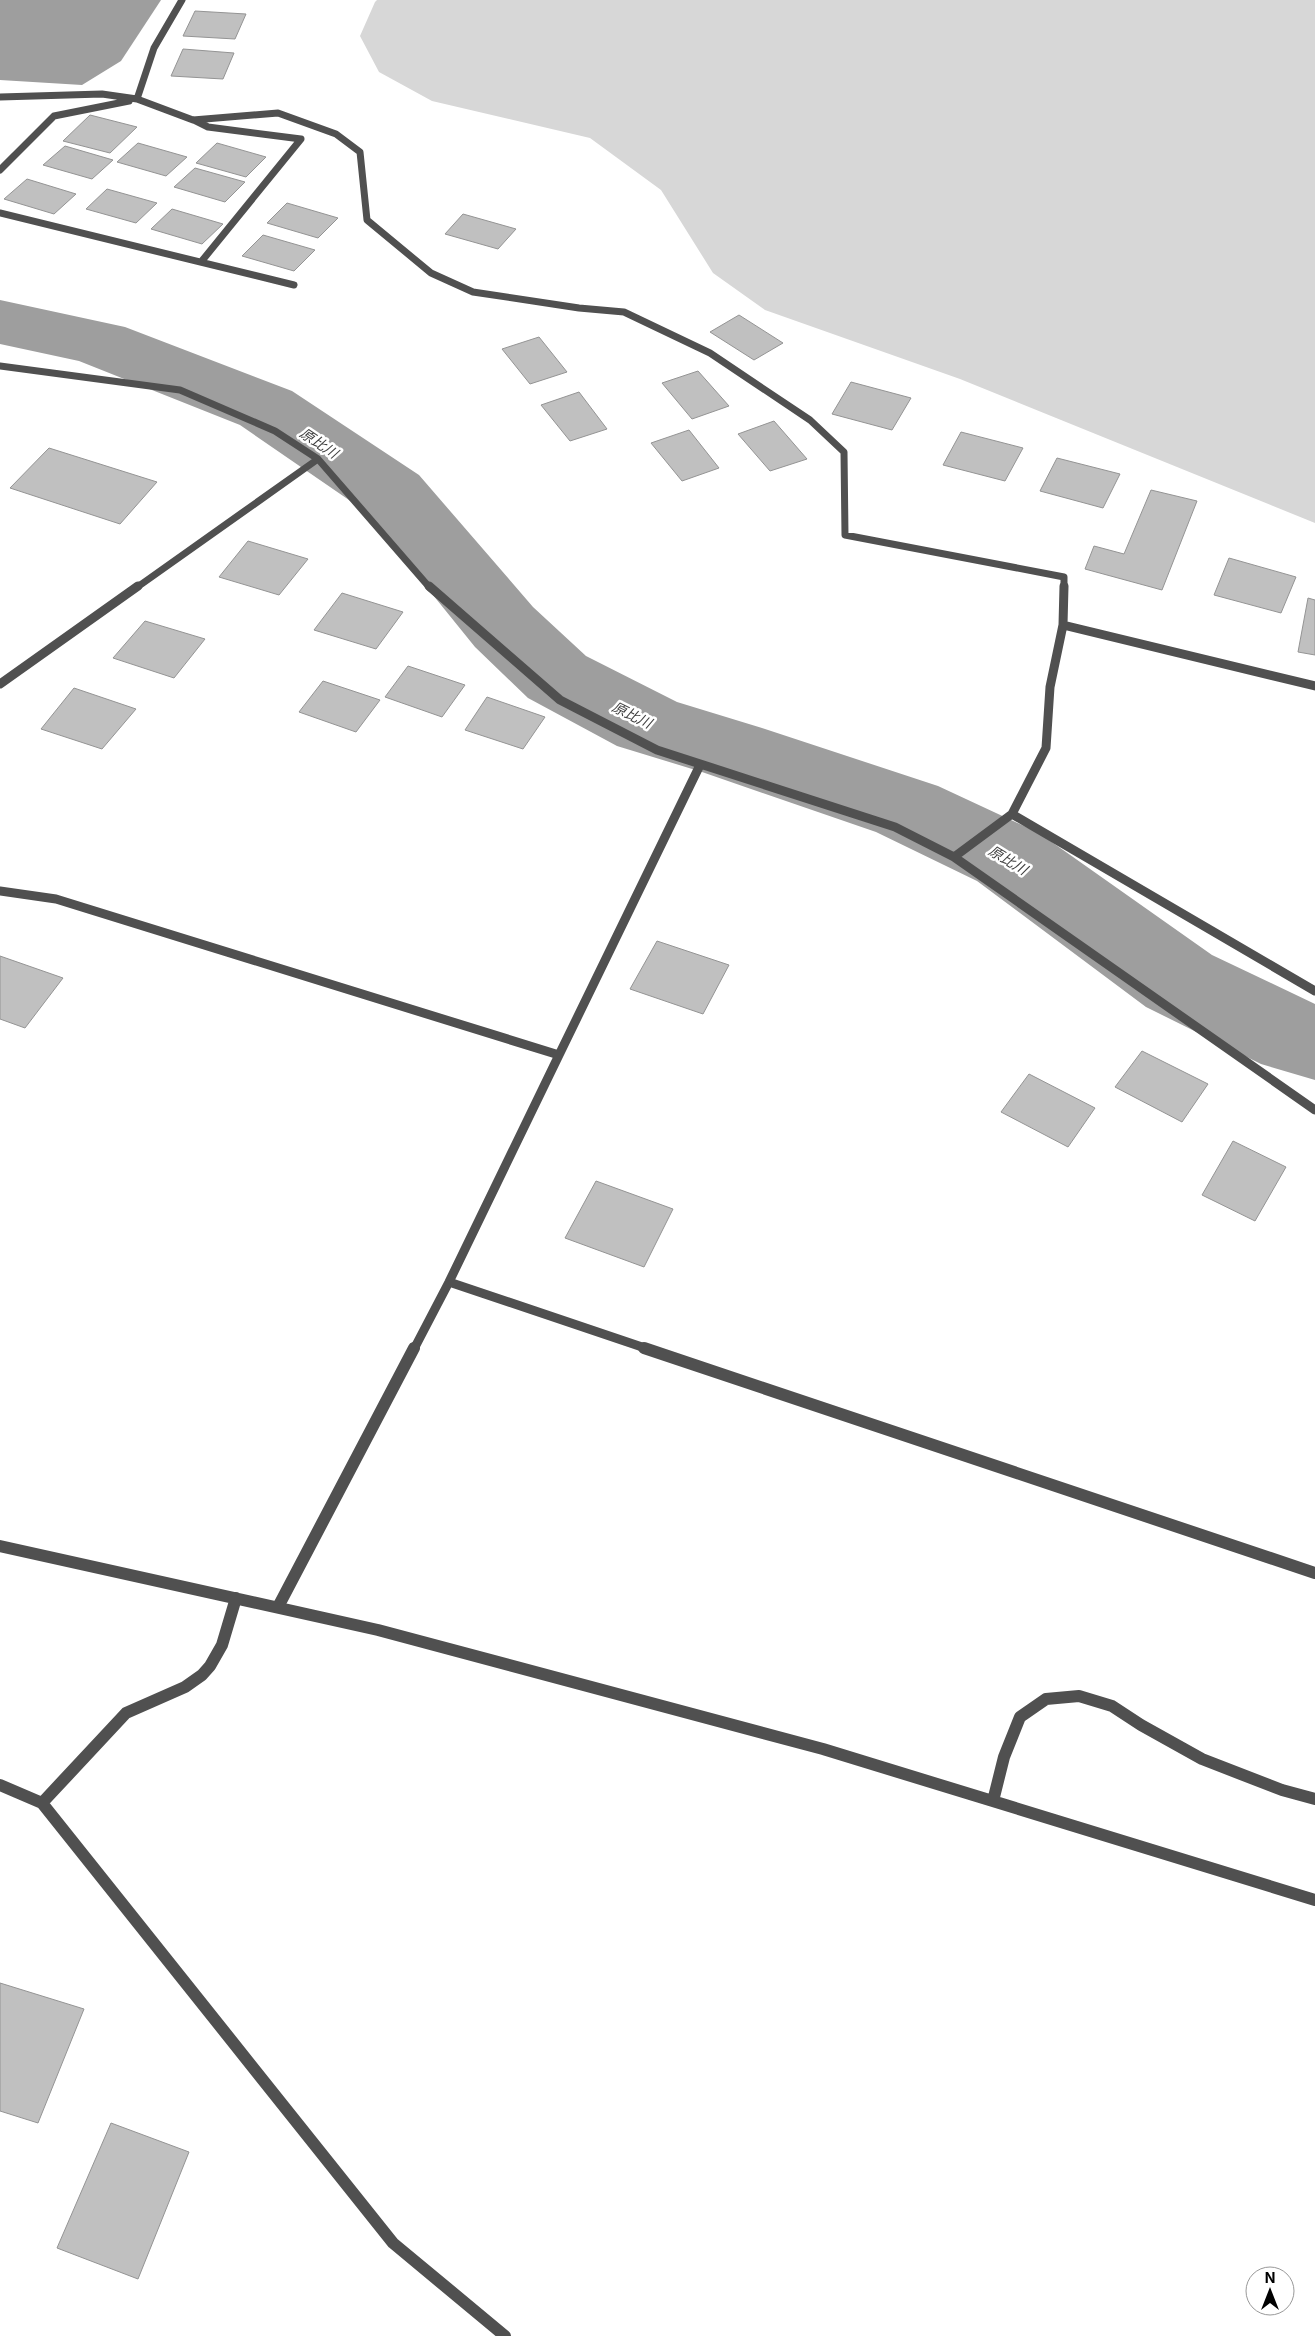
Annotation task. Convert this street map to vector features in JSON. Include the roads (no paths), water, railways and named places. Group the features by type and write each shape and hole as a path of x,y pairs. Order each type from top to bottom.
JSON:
{"street":[{"path":"137,99 154,48 182,0"},
{"path":"0,97 102,94 137,99 208,127 301,139 201,262"},
{"path":"0,170 54,116 137,99"},
{"path":"193,120 278,113 336,134 360,152 367,220 431,273 473,292 579,308 624,312 710,353 810,420 844,452 845,535 1064,577 1063,625 1050,686 1046,748 1012,814 954,856"},
{"path":"0,212 294,285"},
{"path":"0,366 180,390 275,431 318,459 425,583 560,700 658,750 895,827 954,856 1315,1110"},
{"path":"0,684 318,459"},
{"path":"1063,625 1315,686"},
{"path":"278,1607 450,1282 700,764"},
{"path":"1012,814 1315,991"},
{"path":"0,891 56,898 559,1055"},
{"path":"450,1282 1315,1573"},
{"path":"0,1546 378,1630 804,1744 1315,1900"},
{"path":"42,1803 126,1713 144,1703 194,1682 204,1674 215,1660 236,1598"},
{"path":"994,1801 1004,1757 1020,1717 1046,1698 1079,1696 1112,1706 1141,1725 1202,1759 1282,1790 1315,1799"},
{"path":"0,1785 42,1803 393,2243 505,2336"}],"waterway":[{"name":"原比川","path":"0,322 99,343 266,408 392,493 504,627 557,677 647,724 732,750 907,809 1008,857 1179,981 1294,1037 1315,1042"}]}
